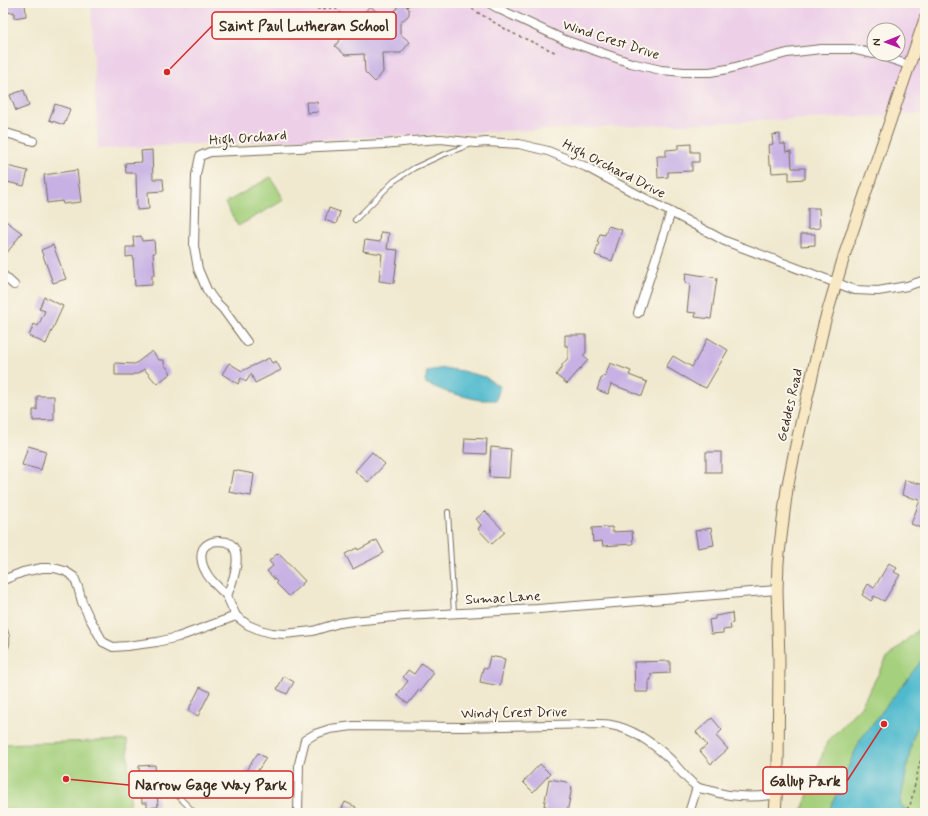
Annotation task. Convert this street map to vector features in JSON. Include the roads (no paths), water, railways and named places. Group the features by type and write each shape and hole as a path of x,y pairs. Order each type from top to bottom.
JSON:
{"main road":[{"name":"Geddes Road","path":"775,813 778,771 778,562 784,512 796,445 824,324 846,253 925,19"}],"street":[{"name":"Wind Crest Drive","path":"489,3 565,40 631,63 661,70 710,72 728,69 787,53 821,48 852,49 866,52"},
{"name":"Wind Crest Drive","path":"900,62 909,65"},
{"path":"3,132 33,141"},
{"name":"High Orchard","path":"247,342 207,290 198,268 194,246 196,175 200,156 210,152 384,144 441,139 476,143"},
{"name":"High Orchard Drive","path":"476,143 486,142 519,144 548,151 586,167 726,241 855,290 878,291 907,286 925,280"},
{"name":"High Orchard Drive","path":"638,313 671,212"},
{"path":"3,275 14,285"},
{"path":"3,580 23,572 42,568 54,568 66,571 74,577 82,602 103,642 113,647 178,638 236,616 227,596 209,577 202,563 204,548 207,544 213,542 227,542 232,546 236,553 236,569 227,596"},
{"name":"Sumac Lane","path":"236,616 248,625 260,630 284,634 313,631 339,623 404,616 538,609 777,590"},
{"path":"3,630 6,637 5,646 3,648"},
{"name":"Windy Crest Drive","path":"298,813 299,764 305,740 315,734 330,729 353,726 462,727 589,724 611,725 628,730 645,739 671,760 697,787 716,793 738,796 762,797 777,794"},
{"path":"689,813 697,787"}],"lane":[{"name":"High Orchard Drive","path":"355,220 394,181 414,168 440,156 476,143"},
{"path":"448,512 454,613"},
{"path":"177,795 195,813"}],"water":[{"path":"444,368 485,377 500,387 496,400 479,400 447,392 425,383 427,371"},
{"path":"925,656 925,706 912,741 900,805 911,813 887,813 881,809 878,813 828,813 860,740"}],"place":[{"name":"Saint Paul Lutheran School","path":"167,72"},
{"name":"Gallup Park","path":"884,724"},
{"name":"Narrow Gage Way Park","path":"66,779"}]}
